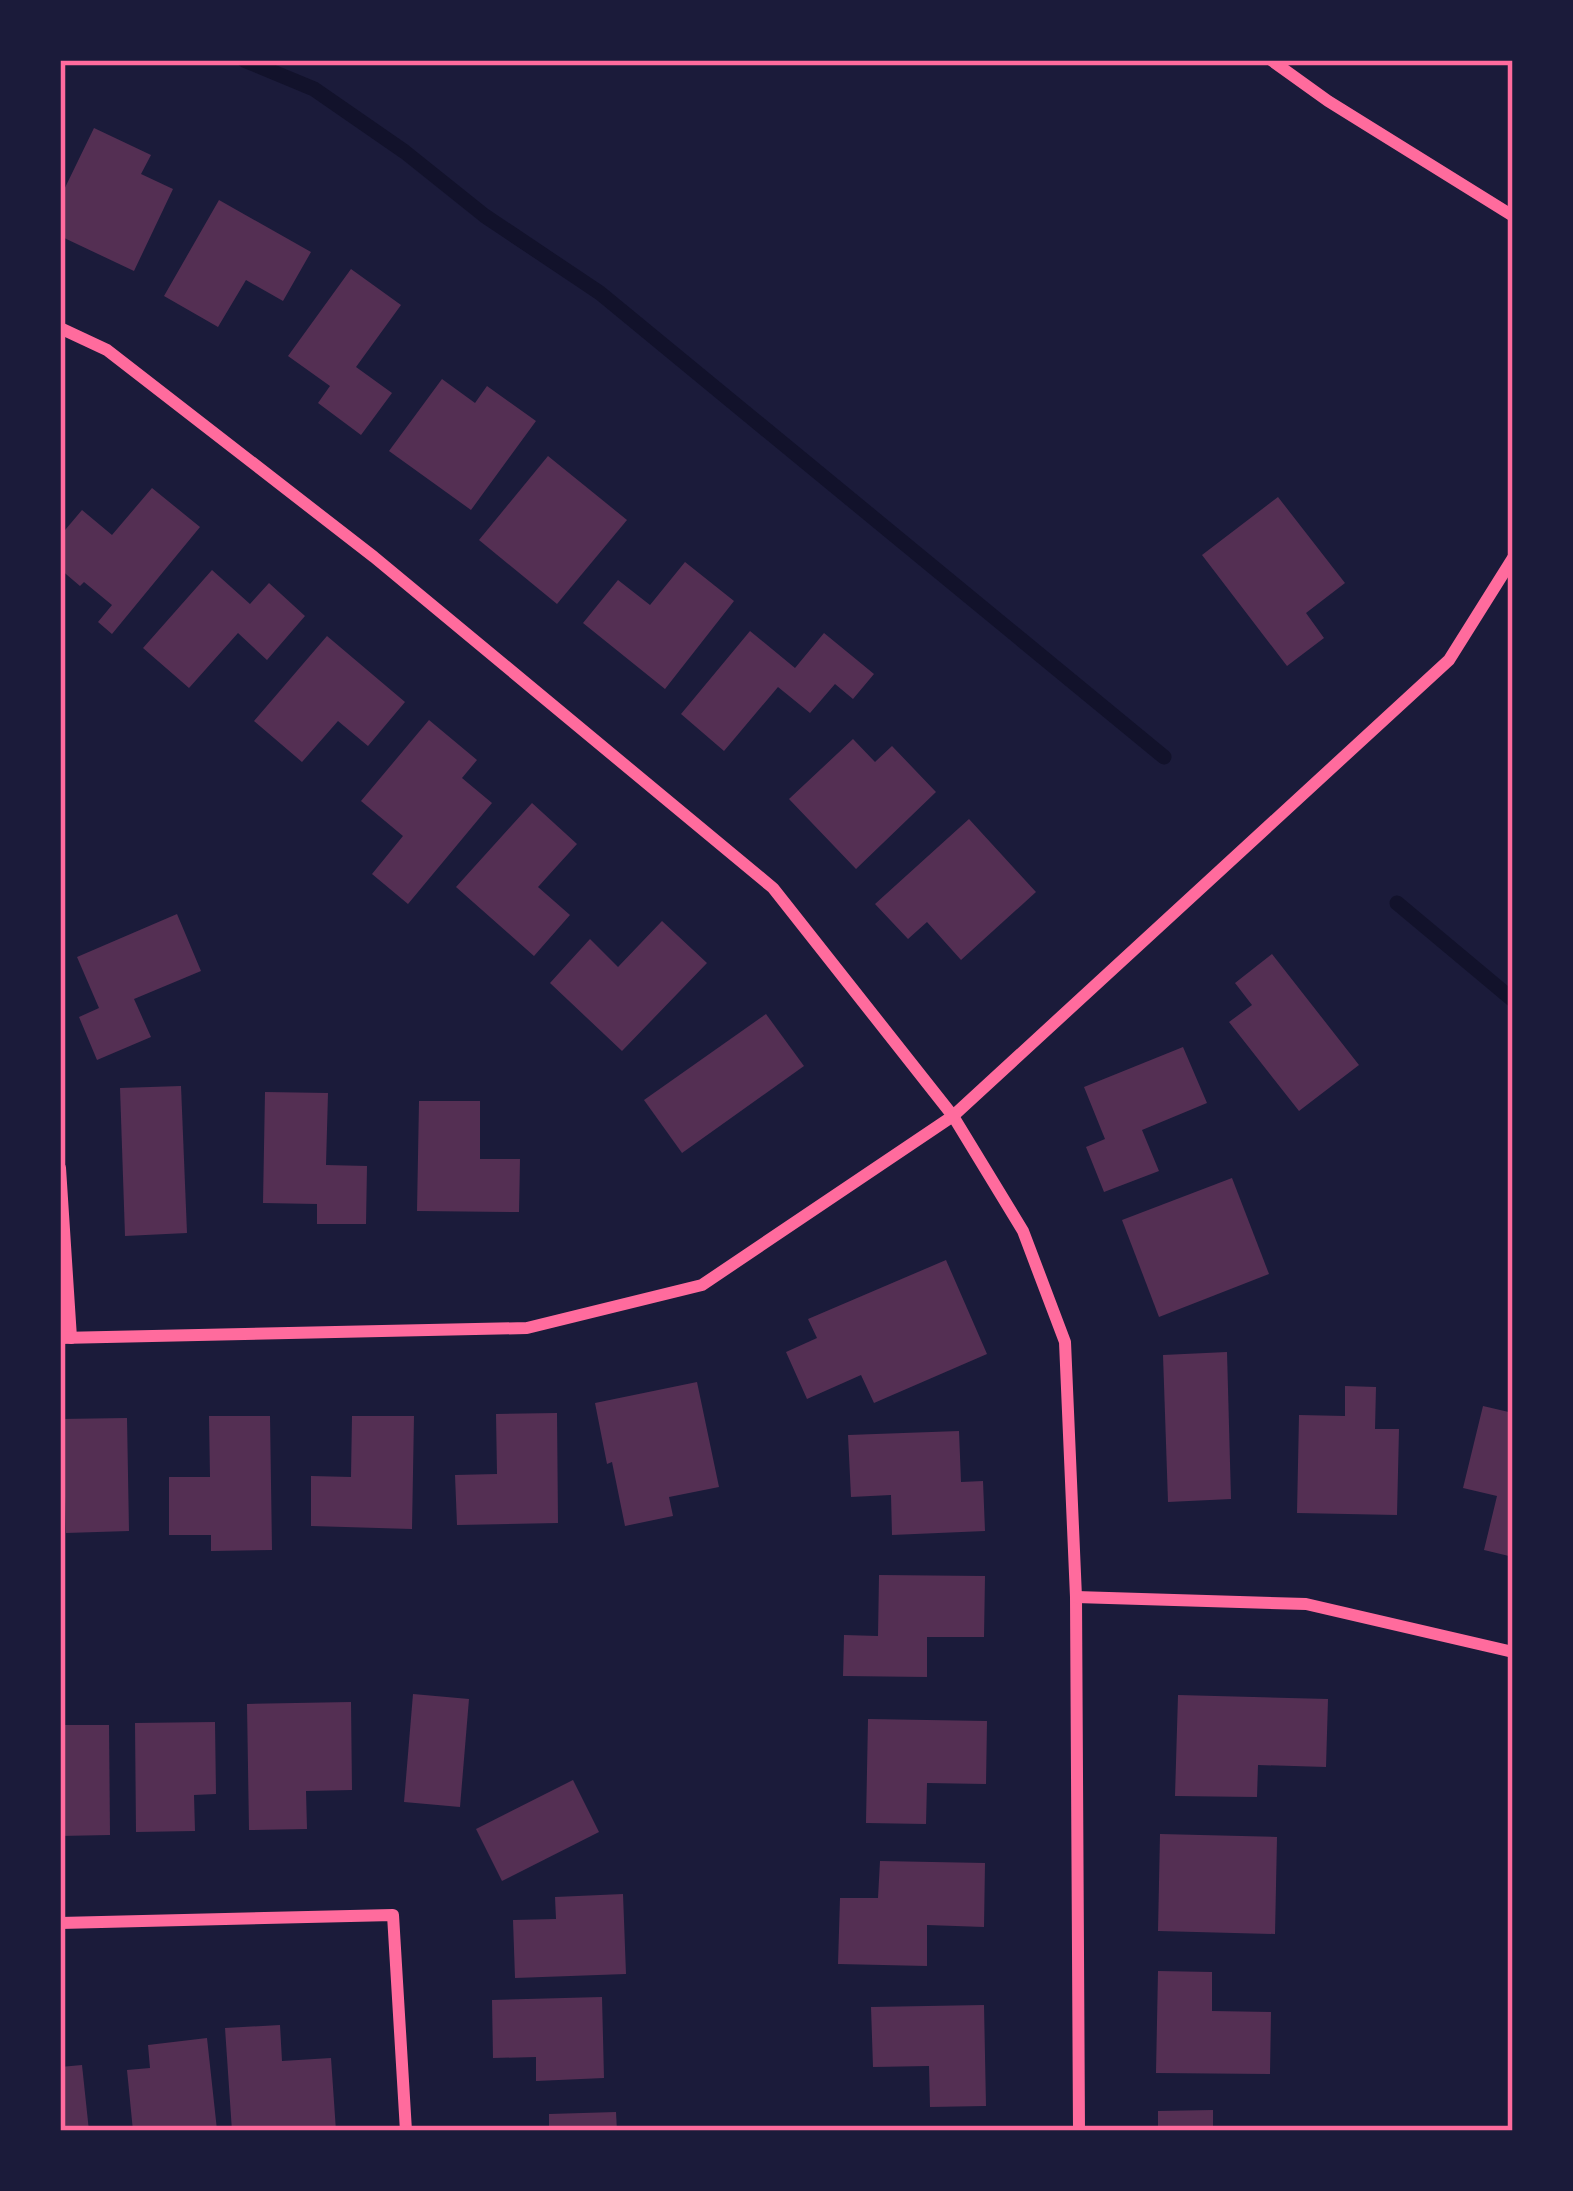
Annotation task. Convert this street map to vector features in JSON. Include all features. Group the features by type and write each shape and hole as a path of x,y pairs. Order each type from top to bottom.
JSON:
{"street":[{"path":"1271,60 1328,101 1513,215"},
{"path":"60,328 107,350 374,557 773,888 953,1116 1023,1231 1065,1342 1076,1597 1078,2131"},
{"path":"60,1168 66,1338 527,1328 702,1285 953,1116 1449,660 1513,558"},
{"path":"1076,1597 1306,1604 1513,1652"},
{"path":"60,1923 392,1915 406,2131"}],"building":[{"path":"94,128 151,155 141,174 173,189 134,271 60,236 60,198"},
{"path":"219,200 311,252 283,301 246,280 218,327 164,296"},
{"path":"351,269 401,305 356,367 392,393 361,435 318,403 330,386 288,356"},
{"path":"442,379 475,403 487,386 536,421 471,510 389,451"},
{"path":"548,456 627,520 557,604 479,540"},
{"path":"152,488 200,527 112,634 98,622 112,605 60,569 60,536 82,510 112,535"},
{"path":"1278,497 1345,583 1306,613 1324,638 1287,666 1202,555"},
{"path":"685,562 734,601 665,689 583,623 618,580 650,605"},
{"path":"212,570 250,604 269,583 305,616 267,660 238,633 189,688 143,648"},
{"path":"750,631 795,668 824,633 874,674 853,699 835,684 810,713 778,687 724,751 681,714"},
{"path":"327,636 405,702 368,746 338,721 302,762 254,721"},
{"path":"429,720 477,760 462,778 492,803 408,904 372,874 403,836 361,801"},
{"path":"853,739 875,762 892,746 936,792 856,869 789,799"},
{"path":"532,803 577,844 538,887 570,915 534,956 456,887"},
{"path":"969,819 1036,892 961,960 927,922 908,939 875,904"},
{"path":"177,914 201,971 134,999 151,1037 97,1060 79,1017 99,1008 77,957"},
{"path":"662,921 707,963 622,1051 550,983 590,939 618,967"},
{"path":"1272,954 1359,1065 1299,1111 1229,1022 1252,1005 1235,983"},
{"path":"766,1014 804,1066 682,1153 644,1100"},
{"path":"1183,1047 1207,1103 1142,1130 1159,1171 1104,1192 1086,1147 1105,1139 1084,1087"},
{"path":"181,1086 187,1233 125,1236 120,1088"},
{"path":"265,1092 328,1093 326,1165 367,1166 366,1224 317,1224 317,1204 263,1203"},
{"path":"419,1101 480,1101 480,1159 520,1159 519,1212 417,1211"},
{"path":"1232,1178 1269,1274 1159,1317 1122,1220"},
{"path":"946,1260 987,1354 874,1403 861,1375 807,1399 786,1352 817,1338 808,1319"},
{"path":"1227,1352 1231,1499 1168,1502 1163,1355"},
{"path":"697,1382 719,1487 669,1497 673,1516 625,1526 595,1403"},
{"path":"1345,1386 1376,1387 1375,1429 1399,1429 1397,1515 1297,1513 1299,1415 1345,1416"},
{"path":"1483,1406 1513,1413 1513,1557 1484,1550 1497,1496 1463,1488"},
{"path":"557,1413 558,1523 457,1525 455,1475 497,1474 496,1414"},
{"path":"209,1416 270,1416 272,1550 211,1551 211,1535 169,1535 169,1477 210,1477"},
{"path":"352,1416 414,1416 412,1529 311,1526 311,1476 351,1477"},
{"path":"127,1418 129,1531 66,1533 65,1497 60,1497 60,1419"},
{"path":"959,1431 961,1482 983,1481 985,1531 892,1535 891,1495 851,1497 848,1435"},
{"path":"879,1575 985,1576 984,1637 927,1637 927,1677 843,1676 844,1635 878,1636"},
{"path":"413,1694 469,1699 460,1807 404,1802"},
{"path":"1178,1695 1328,1699 1326,1767 1258,1765 1257,1797 1175,1796"},
{"path":"351,1702 352,1790 306,1791 307,1829 249,1830 247,1704"},
{"path":"868,1719 987,1721 986,1784 927,1783 926,1824 866,1823"},
{"path":"215,1722 216,1794 194,1795 195,1831 136,1832 135,1723"},
{"path":"60,1725 109,1725 110,1835 60,1836"},
{"path":"573,1780 599,1832 502,1881 476,1829"},
{"path":"1160,1834 1277,1837 1275,1934 1158,1931"},
{"path":"880,1861 985,1863 984,1927 927,1925 927,1966 838,1964 840,1898 878,1898"},
{"path":"623,1894 626,1974 515,1978 513,1920 556,1919 555,1897"},
{"path":"1158,1971 1212,1972 1212,2011 1271,2012 1270,2074 1156,2073"},
{"path":"602,1997 604,2078 536,2081 536,2057 493,2058 492,2000"},
{"path":"984,2005 986,2106 930,2107 929,2066 873,2067 871,2007"},
{"path":"280,2025 282,2061 331,2058 336,2131 232,2131 225,2028"},
{"path":"207,2038 217,2130 133,2131 127,2070 150,2068 148,2045"},
{"path":"82,2065 89,2131 60,2131 60,2067"},
{"path":"1213,2110 1213,2131 1158,2131 1158,2111"},
{"path":"616,2112 617,2131 549,2131 549,2114"}],"waterway":[{"path":"244,60 314,89 405,152 485,216 600,293 1164,757"},
{"path":"1397,903 1513,1000"}]}
